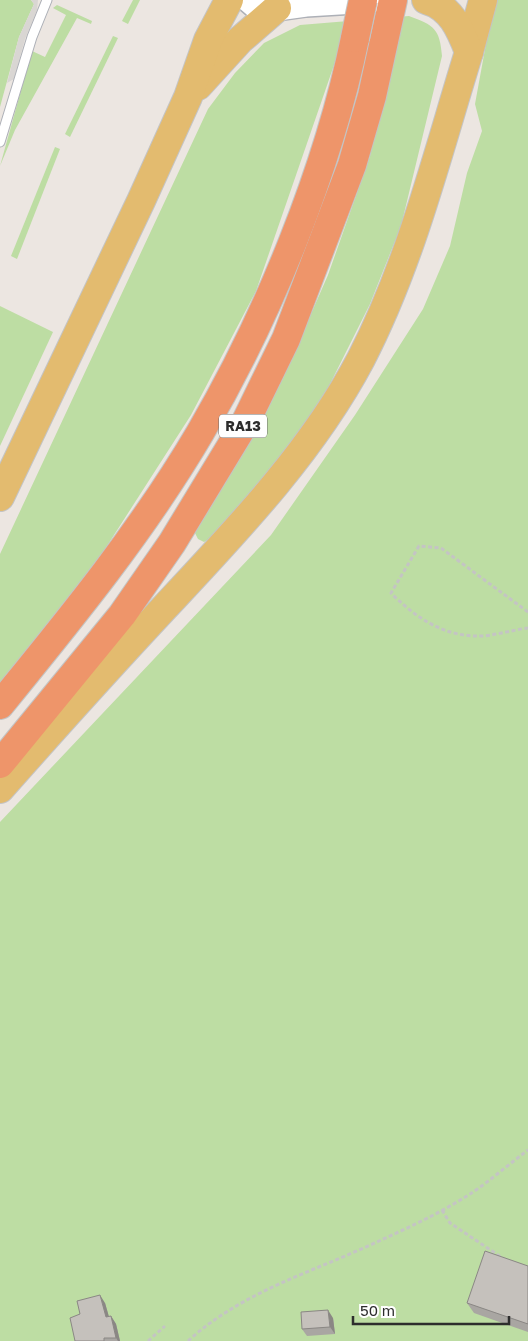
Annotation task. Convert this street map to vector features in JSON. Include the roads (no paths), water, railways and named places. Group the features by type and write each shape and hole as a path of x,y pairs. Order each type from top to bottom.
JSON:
{"highway":[{"name":"RA13","path":"0,705 82,603 157,500 200,433 246,346 287,252 326,151 346,82 360,0"},
{"name":"RA13","path":"0,764 122,615 172,543 245,423 286,339 352,165 386,36 393,0"}],"main road":[{"path":"0,497 188,97 208,40 229,0"},
{"path":"250,0 263,9 282,4 360,0"},
{"path":"426,0 435,2 453,17 460,28 469,52"},
{"path":"0,789 211,558 286,471 329,410 360,360 408,253 483,0"},
{"path":"188,97 240,40 282,4"}],"lane":[{"path":"0,142 32,37 47,0"}]}
